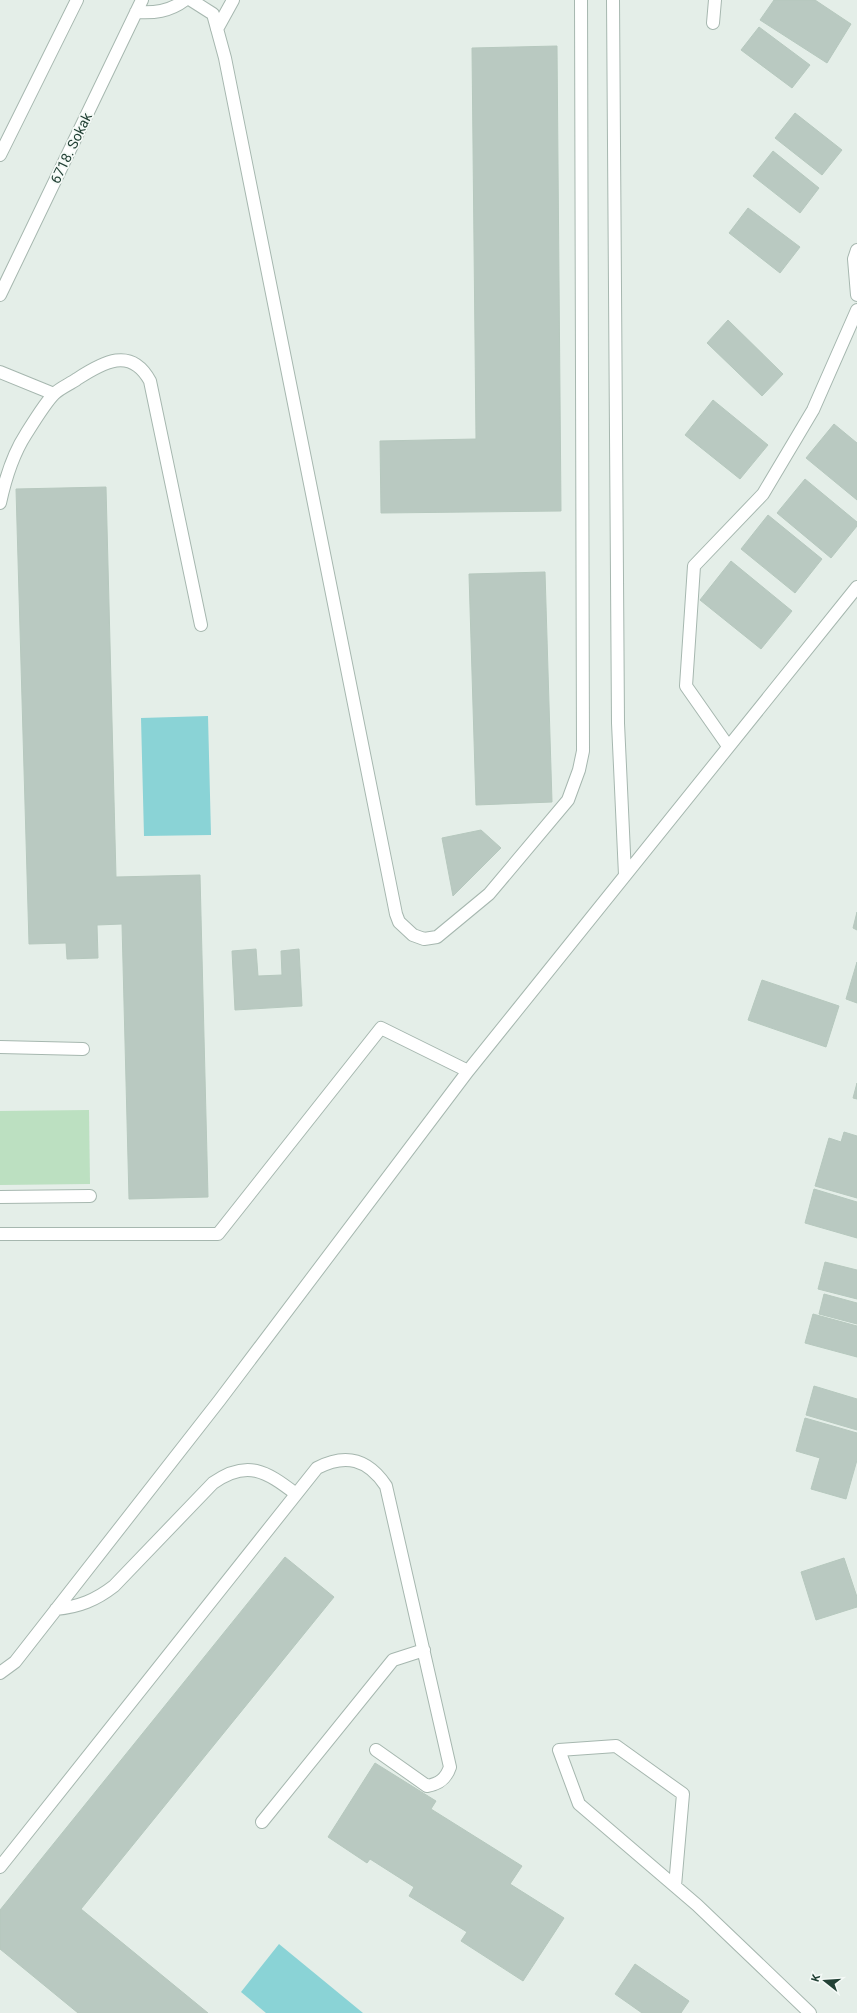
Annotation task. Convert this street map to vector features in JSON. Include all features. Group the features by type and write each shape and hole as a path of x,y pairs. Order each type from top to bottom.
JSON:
{"street":[{"path":"0,155 76,0"},
{"name":"6718. Sokak","path":"0,295 142,0"},
{"path":"136,12 151,13 167,10 185,0"},
{"path":"191,0 213,14 226,66 396,914 399,922 405,930 413,936 424,939 437,937 489,894 568,800 579,770 583,751 581,0"},
{"path":"217,29 233,0"},
{"path":"613,0 618,723 625,875"},
{"path":"713,23 715,0"},
{"path":"857,250 854,259 857,295"},
{"path":"728,746 686,686 694,566 764,494 813,410 857,310"},
{"path":"0,503 5,481 25,435 54,394 93,369 112,361 121,360 139,366 146,373 150,381 201,624"},
{"path":"0,372 54,394"},
{"path":"0,1673 15,1662 218,1401 468,1071 857,587"},
{"path":"0,1234 218,1234 381,1028 468,1071"},
{"path":"0,1046 83,1048"},
{"path":"0,1197 90,1196"},
{"path":"0,1867 317,1468 329,1462 342,1459 356,1460 368,1466 379,1475 386,1486 450,1767 447,1775 441,1782 427,1786 376,1750"},
{"path":"56,1609 84,1604 100,1597 114,1586 212,1483 225,1474 240,1470 260,1471 279,1480 296,1494"},
{"path":"262,1822 394,1660 424,1650"},
{"path":"675,1886 682,1794 616,1746 559,1750 579,1804 697,1905 810,2013"}],"green space":[{"path":"89,1110 90,1184 0,1185 0,1111"}],"water":[{"path":"208,716 211,835 144,836 141,718"},
{"path":"279,1944 363,2013 266,2013 241,1992"}],"building":[{"path":"774,0 815,0 851,24 827,63 760,20"},
{"path":"759,27 810,65 792,88 741,50"},
{"path":"557,46 561,511 381,513 380,441 476,439 472,48"},
{"path":"795,113 842,150 822,175 775,138"},
{"path":"773,151 819,188 800,213 753,176"},
{"path":"748,208 800,247 780,273 729,233"},
{"path":"728,320 783,374 762,396 707,343"},
{"path":"713,400 768,445 740,479 685,435"},
{"path":"834,424 857,443 857,500 806,458"},
{"path":"805,479 857,522 857,526 831,558 777,513"},
{"path":"106,487 116,877 200,875 208,1197 129,1199 122,924 97,925 98,958 67,959 66,943 29,944 16,489"},
{"path":"768,515 822,559 795,593 741,549"},
{"path":"731,561 792,611 761,649 700,600"},
{"path":"545,572 552,802 476,805 469,574"},
{"path":"481,830 501,848 453,896 442,838"},
{"path":"857,912 857,930 853,928"},
{"path":"256,949 258,976 282,975 281,951 299,949 302,1006 235,1010 232,951"},
{"path":"857,962 857,1003 846,999"},
{"path":"762,980 839,1006 826,1047 748,1020"},
{"path":"857,1083 857,1099 853,1098"},
{"path":"844,1132 857,1136 857,1198 815,1186 829,1138 841,1142"},
{"path":"814,1189 857,1202 857,1238 805,1223"},
{"path":"825,1262 857,1270 857,1299 818,1289"},
{"path":"824,1294 857,1303 857,1324 819,1314"},
{"path":"813,1314 857,1326 857,1357 805,1343"},
{"path":"814,1386 857,1399 857,1430 806,1415"},
{"path":"805,1418 857,1433 857,1460 846,1499 811,1489 820,1458 796,1451"},
{"path":"285,1557 334,1597 81,1909 208,2013 78,2013 0,1949 0,1910"},
{"path":"844,1558 857,1597 857,1607 816,1620 801,1572"},
{"path":"375,1763 436,1801 431,1809 522,1866 510,1884 564,1918 523,1981 461,1941 467,1932 409,1896 414,1887 370,1859 367,1863 328,1837"},
{"path":"635,1964 689,2001 681,2013 642,2013 615,1994"}]}
